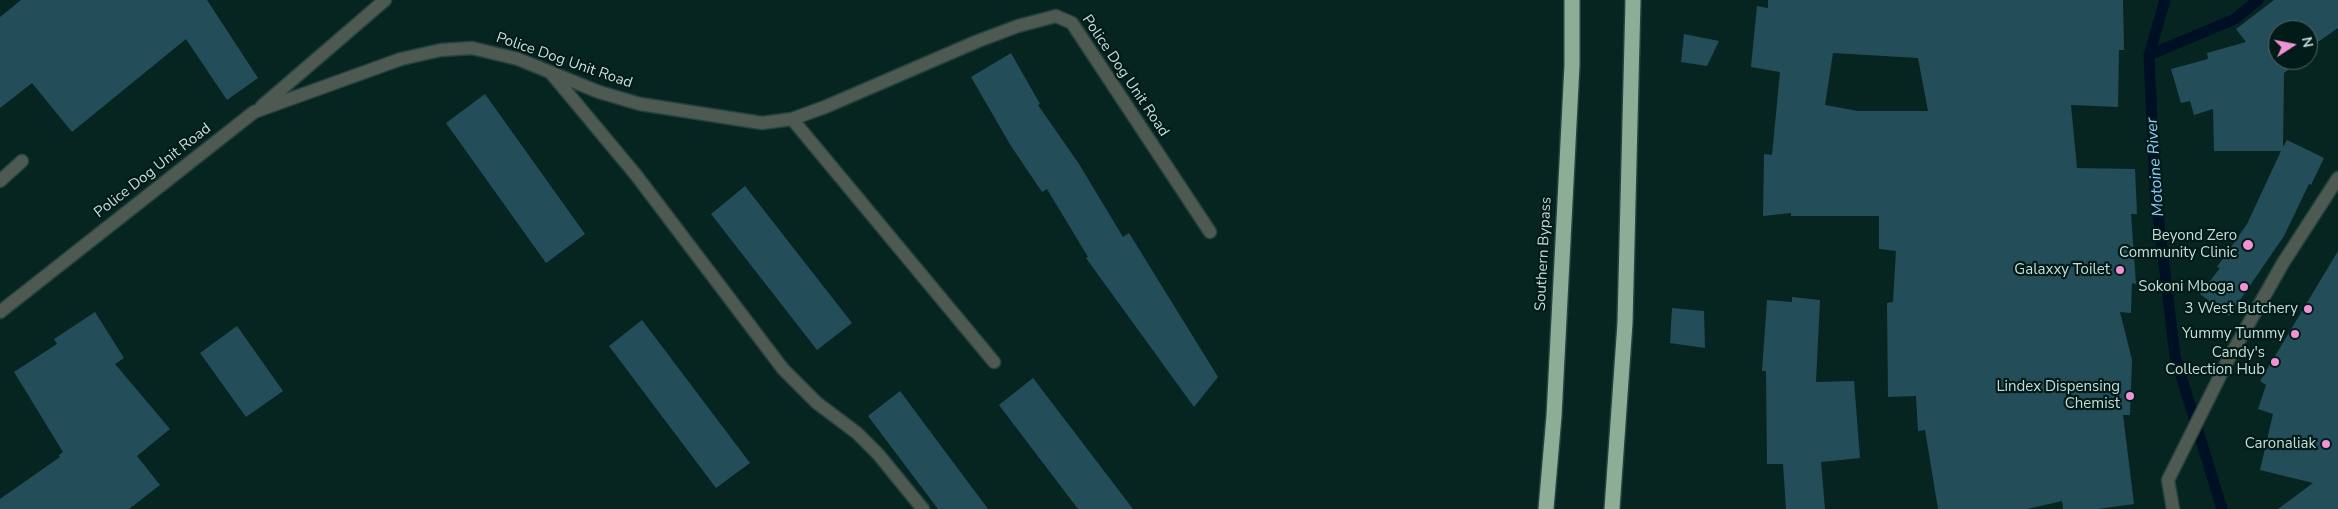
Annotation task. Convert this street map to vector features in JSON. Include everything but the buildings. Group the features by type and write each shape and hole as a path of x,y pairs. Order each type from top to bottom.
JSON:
{"highway":[{"name":"Southern Bypass","path":"1546,509 1554,416 1572,64 1572,0"},
{"path":"1612,509 1624,323 1634,0"}],"street":[{"path":"254,112 385,0"},
{"name":"Police Dog Unit Road","path":"0,312 254,112 401,59 441,50 472,48 494,52 599,92 640,104 762,123 792,119 825,107 978,41 1018,26 1056,16 1072,23 1210,232"},
{"path":"549,72 636,176 783,369 817,403 857,433 878,454 923,509"},
{"path":"792,119 994,362"},
{"path":"0,181 22,161"},
{"path":"2173,509 2168,480 2228,360 2283,263 2338,178"}],"waterway":[{"name":"Motoine River","path":"2165,0 2149,55 2155,190 2175,356 2222,509"},
{"path":"2149,55 2235,19 2258,0"}],"place":[{"name":"Beyond Zero Community Clinic","path":"2248,245"},
{"name":"Galaxxy Toilet","path":"2120,270"},
{"name":"Sokoni Mboga","path":"2244,287"},
{"name":"3 West Butchery","path":"2308,309"},
{"name":"Yummy Tummy","path":"2295,334"},
{"name":"Candy's Collection Hub","path":"2275,362"},
{"name":"Lindex Dispensing Chemist","path":"2130,396"},
{"name":"Caronaliak","path":"2326,444"}]}
